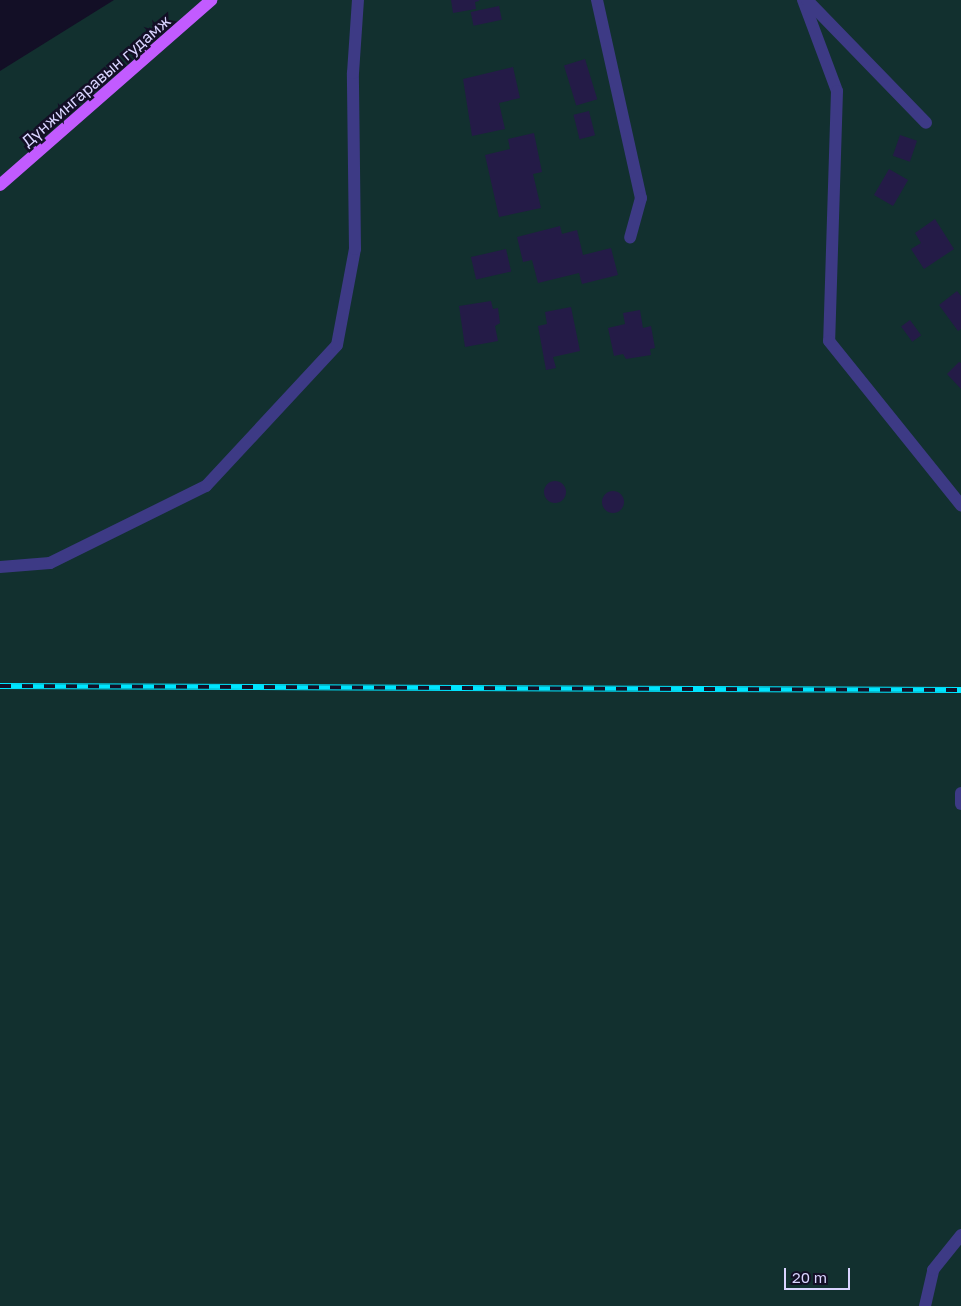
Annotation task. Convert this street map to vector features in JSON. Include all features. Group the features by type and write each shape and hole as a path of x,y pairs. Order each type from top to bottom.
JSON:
{"main road":[{"name":"Дүнжингаравын гудамж","path":"0,185 211,0"}],"street":[{"path":"0,566 50,563 206,486 337,345 355,249 353,74 358,0"},
{"path":"597,0 641,198 630,238"},
{"path":"803,0 837,91 829,341 961,505"},
{"path":"807,0 926,123"},
{"path":"961,794 961,804"},
{"path":"925,1306 933,1270 961,1235"}],"green space":[{"path":"114,0 961,0 961,1306 0,1306 0,71"}],"building":[{"path":"451,0 479,1 475,2 476,9 453,13"},
{"path":"499,6 502,20 474,26 471,12"},
{"path":"585,59 597,99 576,106 564,65"},
{"path":"513,67 520,98 499,103 505,129 472,136 463,79"},
{"path":"589,111 595,135 580,139 573,115"},
{"path":"534,133 542,172 533,174 541,208 499,217 485,155 510,149 508,139"},
{"path":"900,135 917,141 910,162 893,156"},
{"path":"889,169 908,180 893,206 874,195"},
{"path":"935,219 954,249 924,269 911,249 921,243 915,233"},
{"path":"560,226 562,234 577,230 583,255 611,248 618,275 582,284 579,273 538,283 532,260 523,262 517,237"},
{"path":"506,249 511,271 476,280 471,257"},
{"path":"957,291 961,296 961,329 958,331 939,305"},
{"path":"491,301 493,309 498,308 500,323 495,326 498,341 465,347 459,306"},
{"path":"571,307 580,351 553,357 556,368 546,370 538,326 547,324 545,312"},
{"path":"640,310 643,328 651,326 655,348 650,349 651,355 626,359 623,354 614,356 608,328 625,324 623,313"},
{"path":"910,320 921,335 912,342 901,326"},
{"path":"959,362 961,363 961,389 947,374"},
{"path":"555,481 563,484 566,492 563,500 555,503 547,500 544,492 547,484"},
{"path":"613,491 621,494 624,502 621,510 613,513 605,510 602,502 605,494"}],"railway":[{"path":"0,686 961,690"}]}
